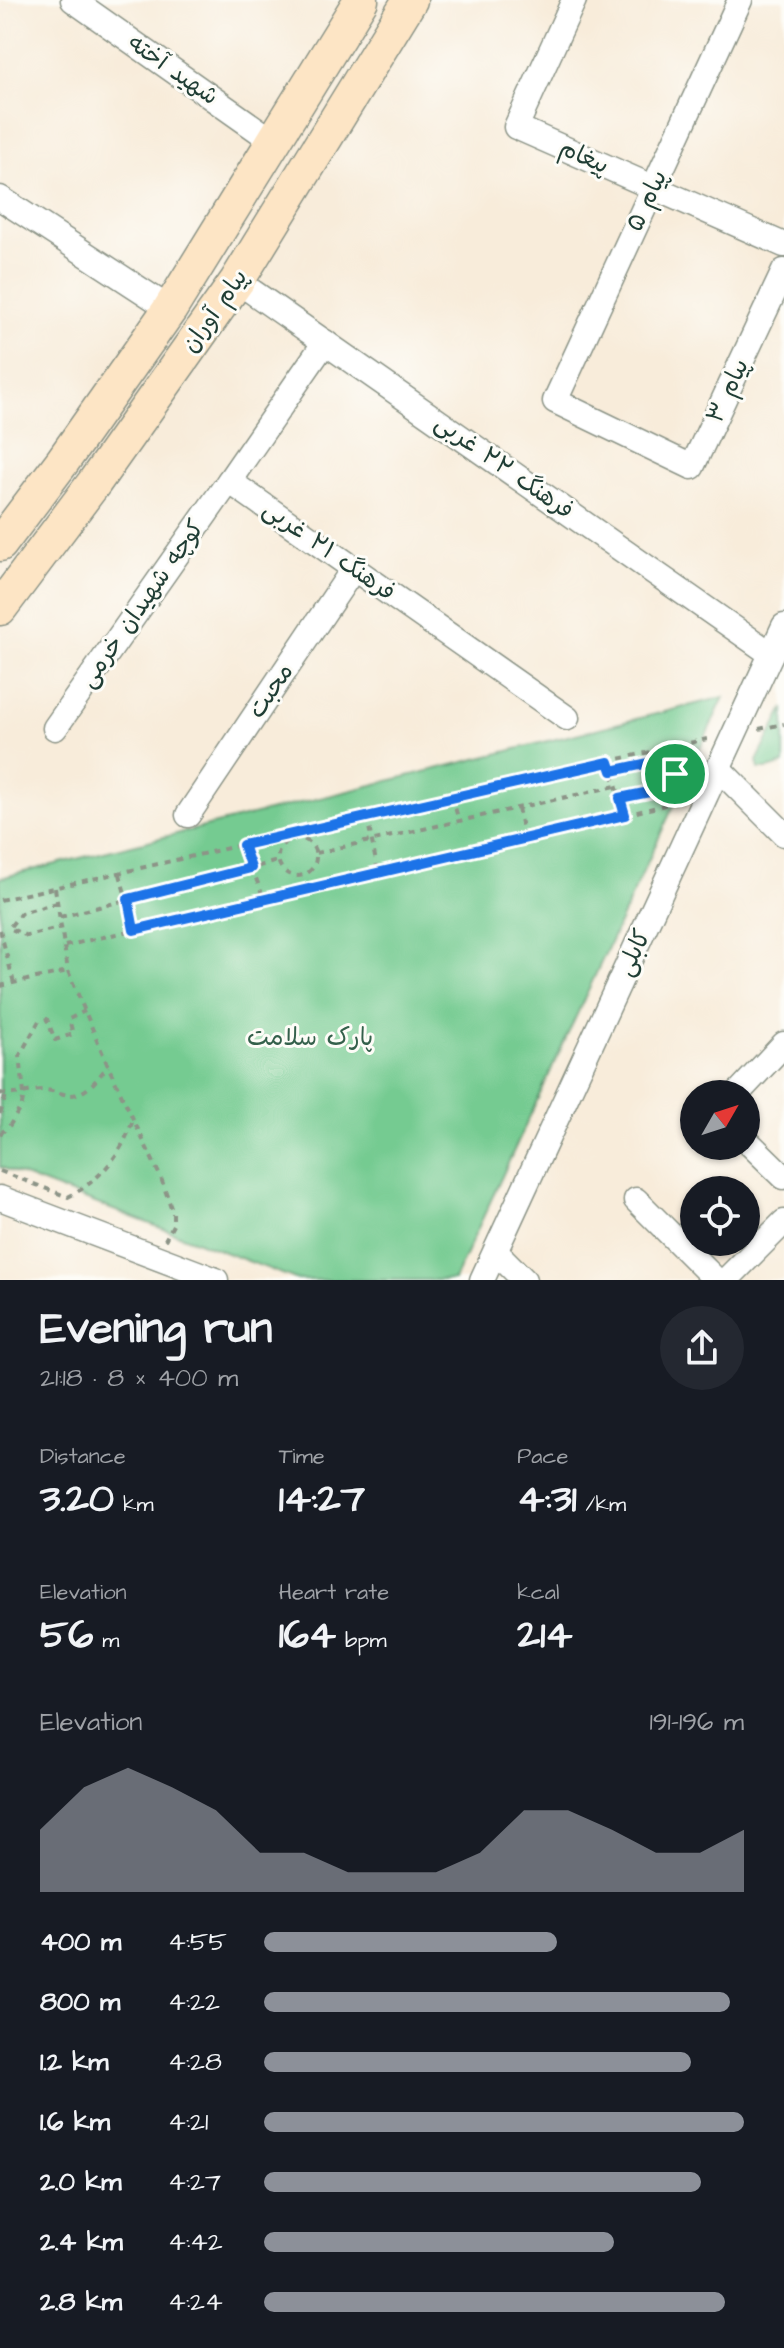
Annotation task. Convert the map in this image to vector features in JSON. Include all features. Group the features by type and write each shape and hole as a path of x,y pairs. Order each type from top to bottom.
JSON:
{"main road":[{"name":"پیام آوران","path":"0,544 170,309 361,0"},
{"name":"پیام آوران","path":"0,608 94,483 237,281 410,0"},
{"path":"333,45 368,66"}],"street":[{"name":"شهید آخته","path":"73,0 273,141"},
{"name":"پیغام","path":"574,0 516,127 784,245"},
{"name":"پیام ۵","path":"692,467 555,401 740,0"},
{"path":"0,198 170,309"},
{"name":"پیام ۳","path":"692,467 784,271"},
{"name":"فرهنگ ۲۲ غربی","path":"237,281 771,654"},
{"path":"229,481 325,342"},
{"name":"فرهنگ ۲۱ غربی","path":"229,481 567,718"},
{"name":"کوچه شهیدان خرمی","path":"55,728 229,481"},
{"name":"محبت","path":"188,815 354,568"},
{"name":"کابلی","path":"482,1280 784,626"},
{"path":"719,769 784,834"},
{"path":"750,1080 784,1044"},
{"path":"760,1154 784,1177"},
{"path":"0,1198 216,1280"},
{"path":"636,1200 716,1280"},
{"path":"726,1280 784,1222"},
{"path":"496,1252 524,1280"}],"path":[{"path":"0,900 784,724"},
{"path":"609,762 625,815"},
{"path":"612,771 653,762 675,774 659,790 620,798"},
{"path":"316,853 616,786"},
{"path":"452,797 459,821"},
{"path":"65,946 706,797"},
{"path":"518,808 524,839"},
{"path":"367,817 378,872"},
{"path":"292,836 308,840 316,853 314,867 301,876 287,873 278,861 281,846 292,836"},
{"path":"243,845 264,899"},
{"path":"60,917 278,861"},
{"path":"120,873 134,930"},
{"path":"55,888 68,971 108,1066 161,1178 173,1213 173,1225 155,1257"},
{"path":"9,928 21,913 57,903"},
{"path":"14,983 0,930 9,928 27,936 62,927"},
{"path":"0,986 68,971"},
{"path":"0,1134 17,1116 24,1094 20,1055 39,1021 47,1019 55,1040 73,1034 69,1019 85,1011"},
{"path":"0,1114 5,1102 3,1094 44,1090 72,1095 86,1091 108,1066"},
{"path":"0,1171 68,1197 93,1182 104,1171 123,1144 134,1117"}],"green space":[{"name":"پارک سلامت","path":"724,697 454,1280 298,1280 0,1167 0,878"},
{"path":"784,708 784,764 759,769 757,761"}],"route":[{"path":"609,762 612,771 653,762 675,774 659,790 620,798 625,815 134,930 128,899 251,868 243,845 609,762"}]}
